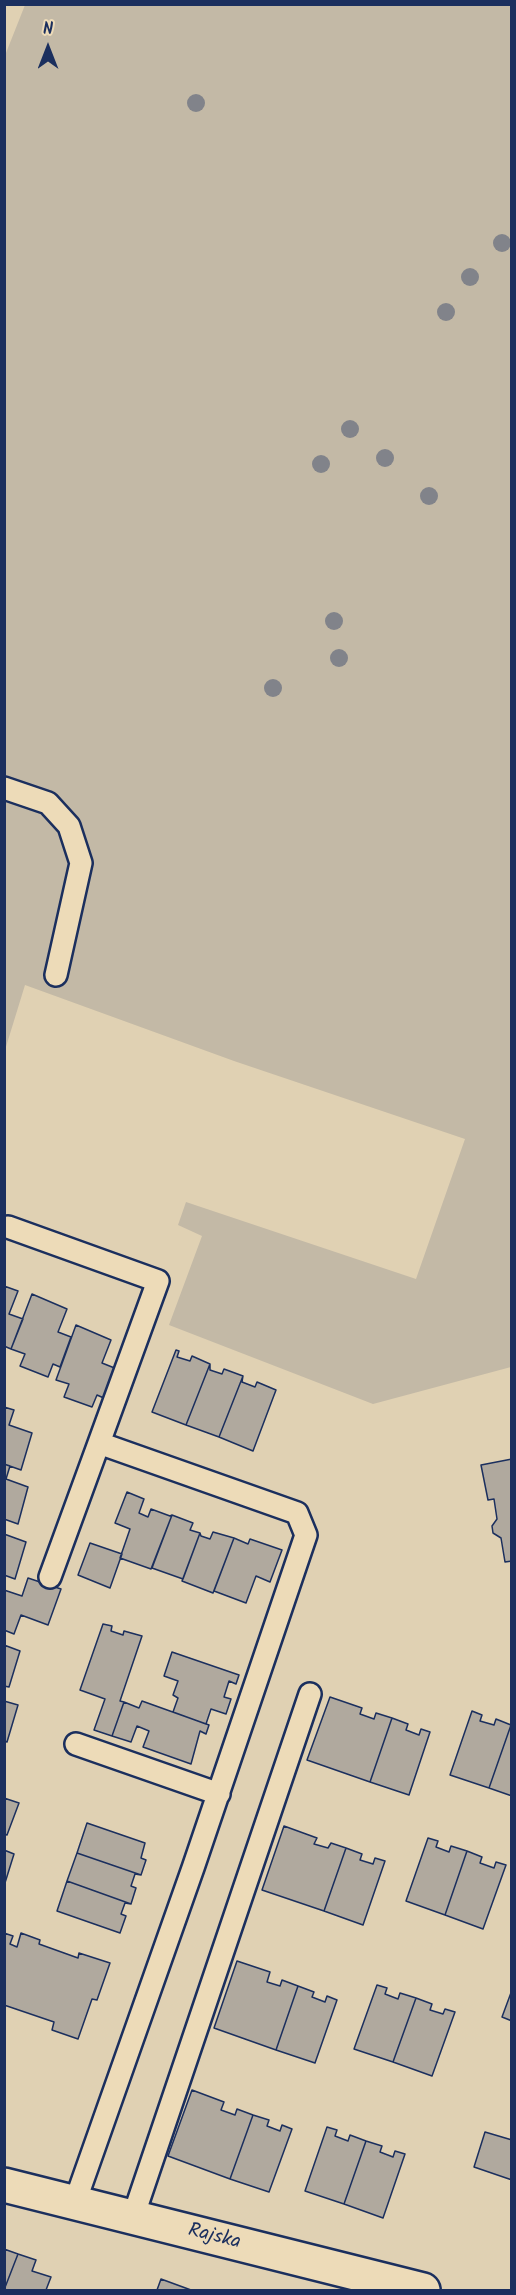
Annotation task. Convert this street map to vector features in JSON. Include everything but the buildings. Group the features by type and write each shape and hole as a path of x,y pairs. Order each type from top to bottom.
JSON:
{"street":[{"name":"Rajska","path":"4,2186 423,2290"}],"lane":[{"path":"4,789 48,803 69,826 81,863 56,975"},
{"path":"8,1227 158,1281 50,1577"},
{"path":"75,2202 219,1794 306,1535 297,1513 99,1443"},
{"path":"133,2217 310,1694"},
{"path":"76,1744 219,1794"}],"shaded area":[{"path":"25,5 511,5 511,1367 373,1404 169,1325 202,1236 178,1225 186,1202 416,1279 465,1139 234,1061 25,985 5,1050 4,58"}]}
